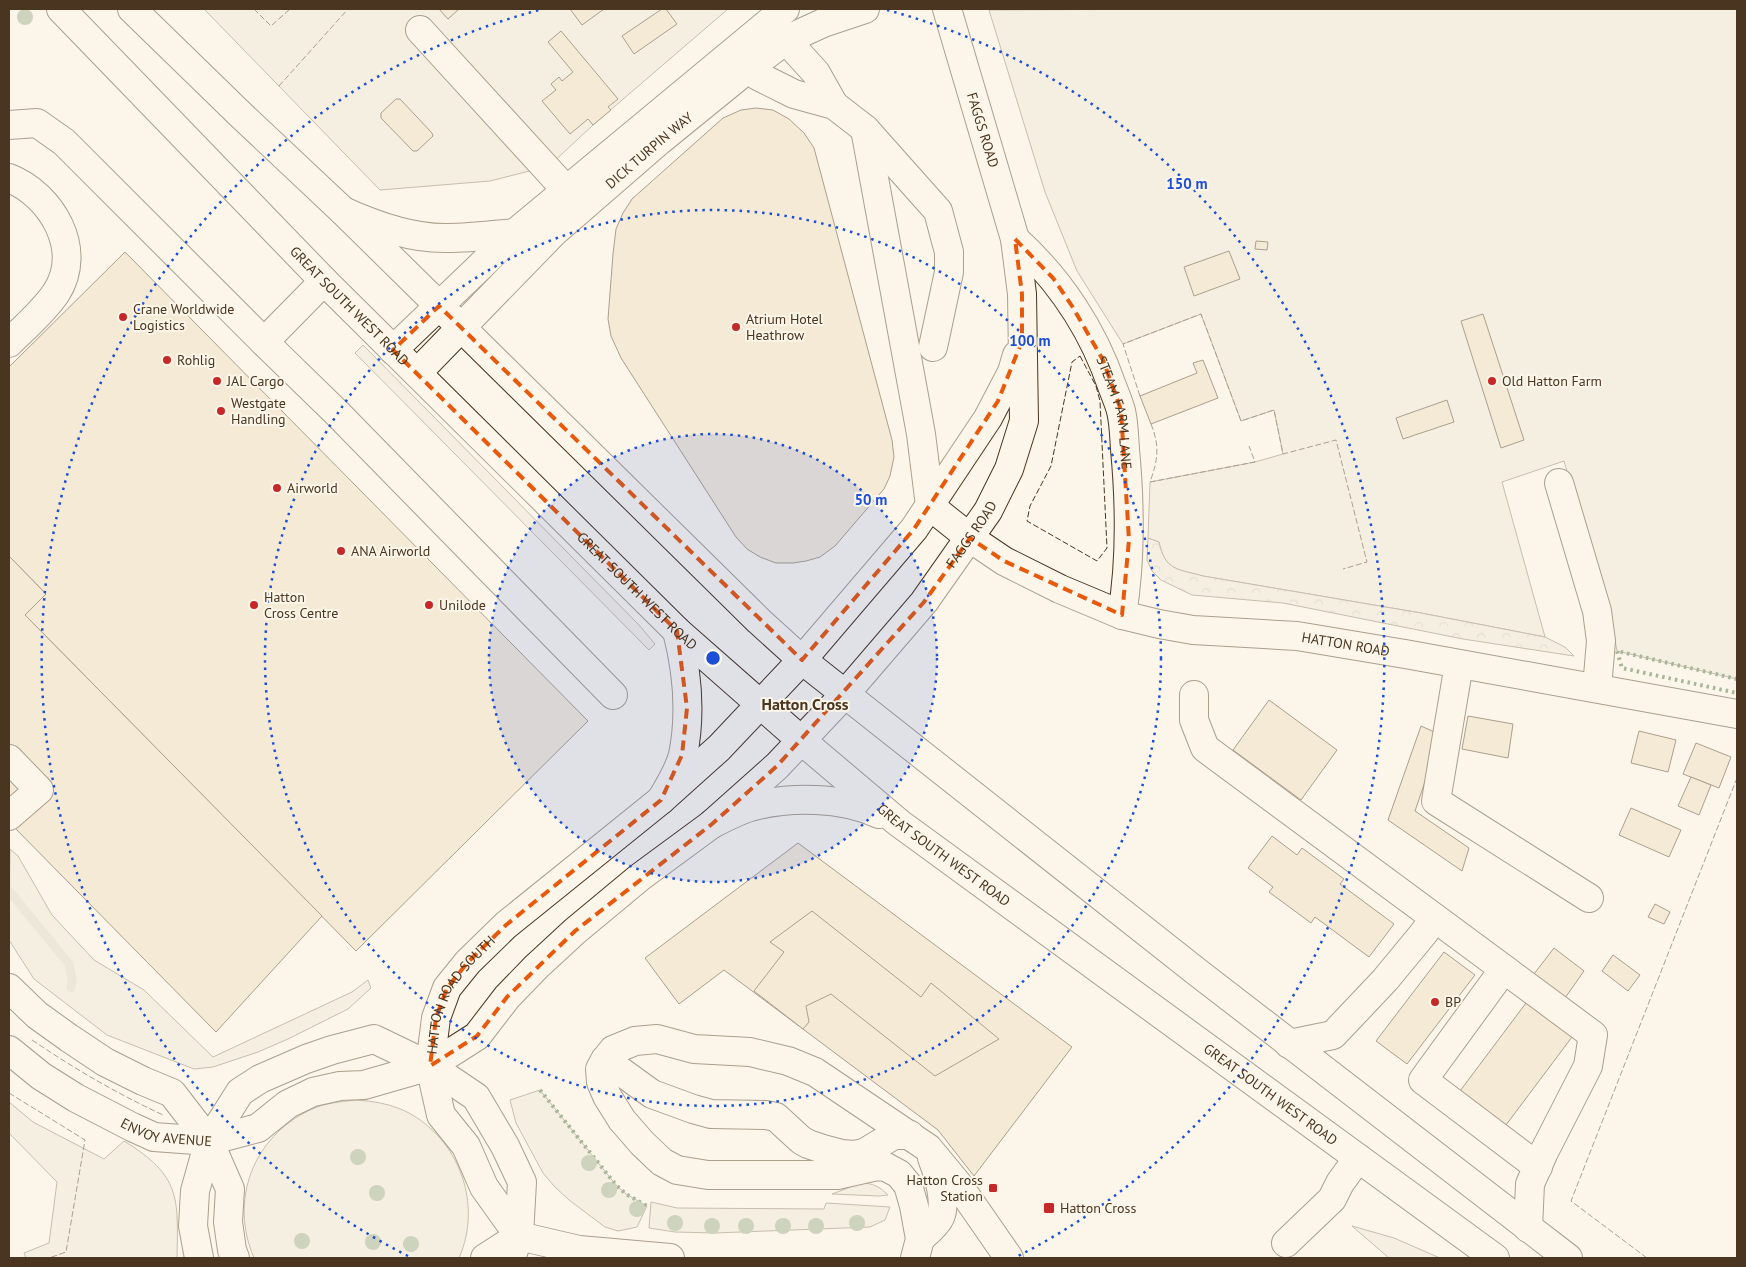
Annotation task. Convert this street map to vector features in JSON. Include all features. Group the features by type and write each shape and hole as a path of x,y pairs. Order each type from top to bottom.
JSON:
{"main road":[{"name":"GREAT SOUTH WEST ROAD","path":"61,9 393,350 677,631 760,705 899,823 1496,1258"},
{"path":"132,9 343,211 759,621 802,660 1289,1044 1568,1258"},
{"name":"DICK TURPIN WAY","path":"439,306 515,233 574,199 743,59 780,23 823,23 865,9"},
{"name":"FAGGS ROAD","path":"802,741 924,602 970,538 988,511 1009,469 1024,422 1022,294 1015,239 947,9"},
{"path":"780,23 816,73 834,105 865,130 938,210 949,252 949,272 933,347"},
{"path":"420,30 574,199"},
{"path":"743,59 758,76 794,94 834,105"},
{"path":"9,125 37,123 64,142 336,412 613,695"},
{"path":"865,130 918,418 930,506"},
{"path":"9,179 47,209 59,229 65,250 62,275 54,291 38,308 28,313 9,313"},
{"path":"9,179 18,182 32,192 48,208 61,228 67,250 64,276 56,293 9,343"},
{"name":"DICK TURPIN WAY","path":"417,373 553,233 574,199"},
{"path":"343,211 372,224 426,237 448,238 515,233"},
{"name":"STEAM FARM LANE","path":"1015,239 1032,254 1053,278 1072,306 1103,360 1121,410 1127,472 1129,540 1126,594 1122,615"},
{"path":"264,342 324,281"},
{"path":"393,350 439,306"},
{"name":"FAGGS ROAD","path":"802,660 898,549 930,506 988,418 1012,372 1022,341"},
{"path":"1559,483 1597,612 1601,641 1596,688"},
{"name":"HATTON ROAD","path":"930,506 1004,562 1060,589 1122,615 1193,630 1297,636 1737,714"},
{"path":"661,800 676,774 682,755 686,728 685,679 677,631"},
{"name":"HATTON ROAD SOUTH","path":"430,1066 436,1018 447,988 468,962 513,919 661,800 738,729 802,660"},
{"path":"1460,664 1436,801 1589,898"},
{"path":"1194,695 1194,720 1205,748 1593,1035 1588,1066 1530,1184 1528,1228"},
{"name":"HATTON ROAD SOUTH","path":"430,1066 478,1036 507,997 575,931 640,877 712,824 802,741"},
{"path":"9,759 39,790 9,816"},
{"path":"712,824 750,807 768,803 813,800 850,804 874,811 899,823"},
{"path":"1289,1044 1333,1035 1384,980 1435,918"},
{"path":"1504,969 1423,1080 1538,1167"},
{"name":"ENVOY AVENUE","path":"9,988 37,1015 105,1062 172,1093 209,1141"},
{"path":"199,1258 193,1226 193,1200 209,1141 240,1092 267,1075 332,1050 374,1039 430,1066 476,1097 505,1146 522,1182 515,1247"},
{"path":"917,1252 908,1185 899,1174 886,1167 877,1166 837,1175 708,1175 677,1170 662,1162 622,1120 607,1096 601,1082 600,1069 605,1060 613,1050 635,1041 657,1039 694,1049 750,1052 788,1060 815,1072 919,1142 957,1183 1009,1258"},
{"name":"ENVOY AVENUE","path":"9,1050 41,1076 69,1093 154,1137 209,1141"},
{"path":"605,1060 652,1094 693,1110 710,1114 766,1115 776,1117 801,1140 832,1152 854,1155 864,1153 894,1135 919,1142 938,1174 943,1206 940,1218 917,1252 891,1258"},
{"path":"209,1141 258,1128 288,1104 313,1092 340,1086 364,1085 430,1066"},
{"path":"430,1066 441,1115 466,1146 484,1187 515,1247"},
{"path":"209,1141 230,1189 228,1222 235,1258"},
{"path":"1286,1243 1332,1199 1340,1183 1358,1158"},
{"path":"485,1258 515,1247 579,1250 670,1258"}],"highlighted area":[{"path":"1015,239 1053,278 1072,306 1103,360 1121,410 1129,540 1122,615 1004,561 970,538 924,602 777,766 712,824 575,931 507,997 477,1036 430,1066 436,1018 447,988 468,962 506,925 661,800 682,755 687,708 677,631 393,350 439,306 802,660 914,529 998,401 1022,341 1022,294"}],"green space":[{"path":"204,9 728,9 593,125 549,166 490,181 380,190"},
{"path":"1737,9 1737,679 1617,651 1611,619 1564,461 1502,482 1545,637 1421,613 1203,576 1180,570 1169,564 1165,559 1159,542 1148,538 1150,482 1255,462 1283,454 1274,410 1241,421 1201,314 1123,344 1077,271 1045,192 989,10"},
{"path":"363,345 639,625 655,644 649,650 355,353"},
{"path":"1148,538 1159,542 1165,559 1169,564 1186,572 1421,613 1545,637 1565,647 1574,656 1463,639 1283,603 1192,595 1161,580 1152,571 1147,560"},
{"path":"10,849 18,856 52,915 94,960 144,990 213,1057 352,992 368,980 371,988 348,1009 288,1039 258,1052 213,1067 194,1069 107,1035 34,979 9,940"},
{"path":"540,1090 616,1185 626,1194 647,1206 637,1227 618,1231 605,1227 569,1200 543,1173 516,1123 510,1100"},
{"path":"355,1100 382,1103 407,1112 425,1124 453,1156 467,1195 466,1237 459,1258 254,1258 247,1236 244,1214 251,1172 261,1153 274,1136 290,1122 310,1110 326,1104"},
{"path":"9,1102 33,1122 104,1159 124,1141 156,1165 166,1177 176,1203 177,1258 26,1258 24,1253 49,1243 57,1182 9,1133"},
{"path":"861,1183 876,1186 888,1195 832,1194"},
{"path":"651,1202 677,1208 824,1209 826,1203 890,1207 885,1220 870,1227 715,1233 675,1232 649,1228"},
{"path":"1352,1226 1394,1238 1440,1258 1389,1258"}],"building":[{"path":"439,9 459,9 448,19"},
{"path":"570,9 604,9 582,25"},
{"path":"662,9 666,9 677,24 634,54 622,36"},
{"path":"561,31 618,99 608,107 611,110 593,125 588,119 570,134 542,101 556,90 551,84 559,77 562,81 573,72 548,42"},
{"path":"396,99 400,99 432,133 433,136 417,151 413,151 381,118 381,113"},
{"name":"Atrium Hotel Heathrow","path":"756,108 773,110 789,119 804,133 814,148 892,440 894,457 890,476 884,489 835,546 820,557 793,563 776,563 760,557 747,549 736,537 621,358 611,336 608,319 616,229 632,199 723,118 741,110"},
{"path":"1256,241 1268,242 1267,250 1255,249"},
{"path":"1229,251 1240,279 1194,296 1184,267"},
{"name":"Hatton Cross Centre","path":"125,252 588,721 356,951 25,615 46,594 9,556 9,367"},
{"name":"Old Hatton Farm","path":"1483,314 1524,440 1501,448 1461,321"},
{"path":"1203,360 1218,398 1151,424 1140,396 1197,373 1193,363"},
{"path":"1447,400 1454,422 1403,439 1396,418"},
{"path":"9,556 46,594 25,615 322,916 216,1032 9,822"},
{"path":"1269,700 1337,750 1301,800 1233,750"},
{"path":"1468,716 1513,724 1508,758 1462,749"},
{"path":"1421,726 1441,735 1415,811 1469,848 1462,871 1388,820"},
{"path":"1639,731 1676,740 1668,772 1631,763"},
{"path":"1696,743 1731,757 1719,788 1683,774"},
{"path":"1691,777 1711,785 1699,815 1678,806"},
{"path":"1631,808 1681,830 1669,857 1619,835"},
{"path":"1272,836 1297,855 1302,848 1344,879 1340,884 1394,924 1369,957 1315,917 1311,923 1269,892 1273,887 1248,868"},
{"path":"798,843 1072,1047 974,1176 938,1130 724,970 679,1004 645,958"},
{"path":"1655,904 1670,912 1664,924 1648,917"},
{"path":"812,911 921,997 931,983 999,1039 935,1076 831,994 806,1006 809,1022 803,1029 754,991 784,952 770,942"},
{"path":"1554,948 1584,971 1565,998 1534,974"},
{"path":"1444,952 1475,975 1407,1064 1376,1041"},
{"path":"1613,955 1640,975 1628,991 1602,971"},
{"path":"1526,1003 1572,1037 1506,1125 1460,1091"}],"waterway":[{"path":"10,892 69,964 72,979 71,988"}],"hedge":[{"path":"1737,679 1617,651 1622,668 1737,693"},
{"path":"540,1090 616,1185 626,1194 647,1206"}],"fence":[{"path":"254,9 271,26 290,9"},
{"path":"279,86 348,9"},
{"path":"1140,396 1123,344 1201,314 1241,421 1274,410 1283,454 1336,440 1367,562 1343,569"},
{"path":"1080,356 1096,386 1100,401 1107,548 1097,561 1027,521 1030,506 1051,466 1072,362 1080,356"},
{"path":"1151,424 1156,439 1157,453 1150,482 1255,462 1249,446"},
{"path":"1647,1258 1571,1201 1737,778"},
{"path":"32,1040 96,1080 163,1115"},
{"path":"9,1093 85,1140 66,1252 49,1258"}],"place":[{"name":"Crane Worldwide Logistics","path":"123,317"},
{"name":"Atrium Hotel Heathrow","path":"736,327"},
{"name":"Rohlig","path":"167,360"},
{"name":"JAL Cargo","path":"217,381"},
{"name":"Old Hatton Farm","path":"1492,381"},
{"name":"Westgate Handling","path":"221,411"},
{"name":"Airworld","path":"277,488"},
{"name":"ANA Airworld","path":"341,551"},
{"name":"Hatton Cross Centre","path":"254,605"},
{"name":"Unilode","path":"429,605"},
{"name":"BP","path":"1435,1002"},
{"name":"Hatton Cross Station","path":"993,1188"},
{"name":"Hatton Cross","path":"1049,1208"}],"district":[{"name":"Hatton Cross","path":"805,704"}]}
